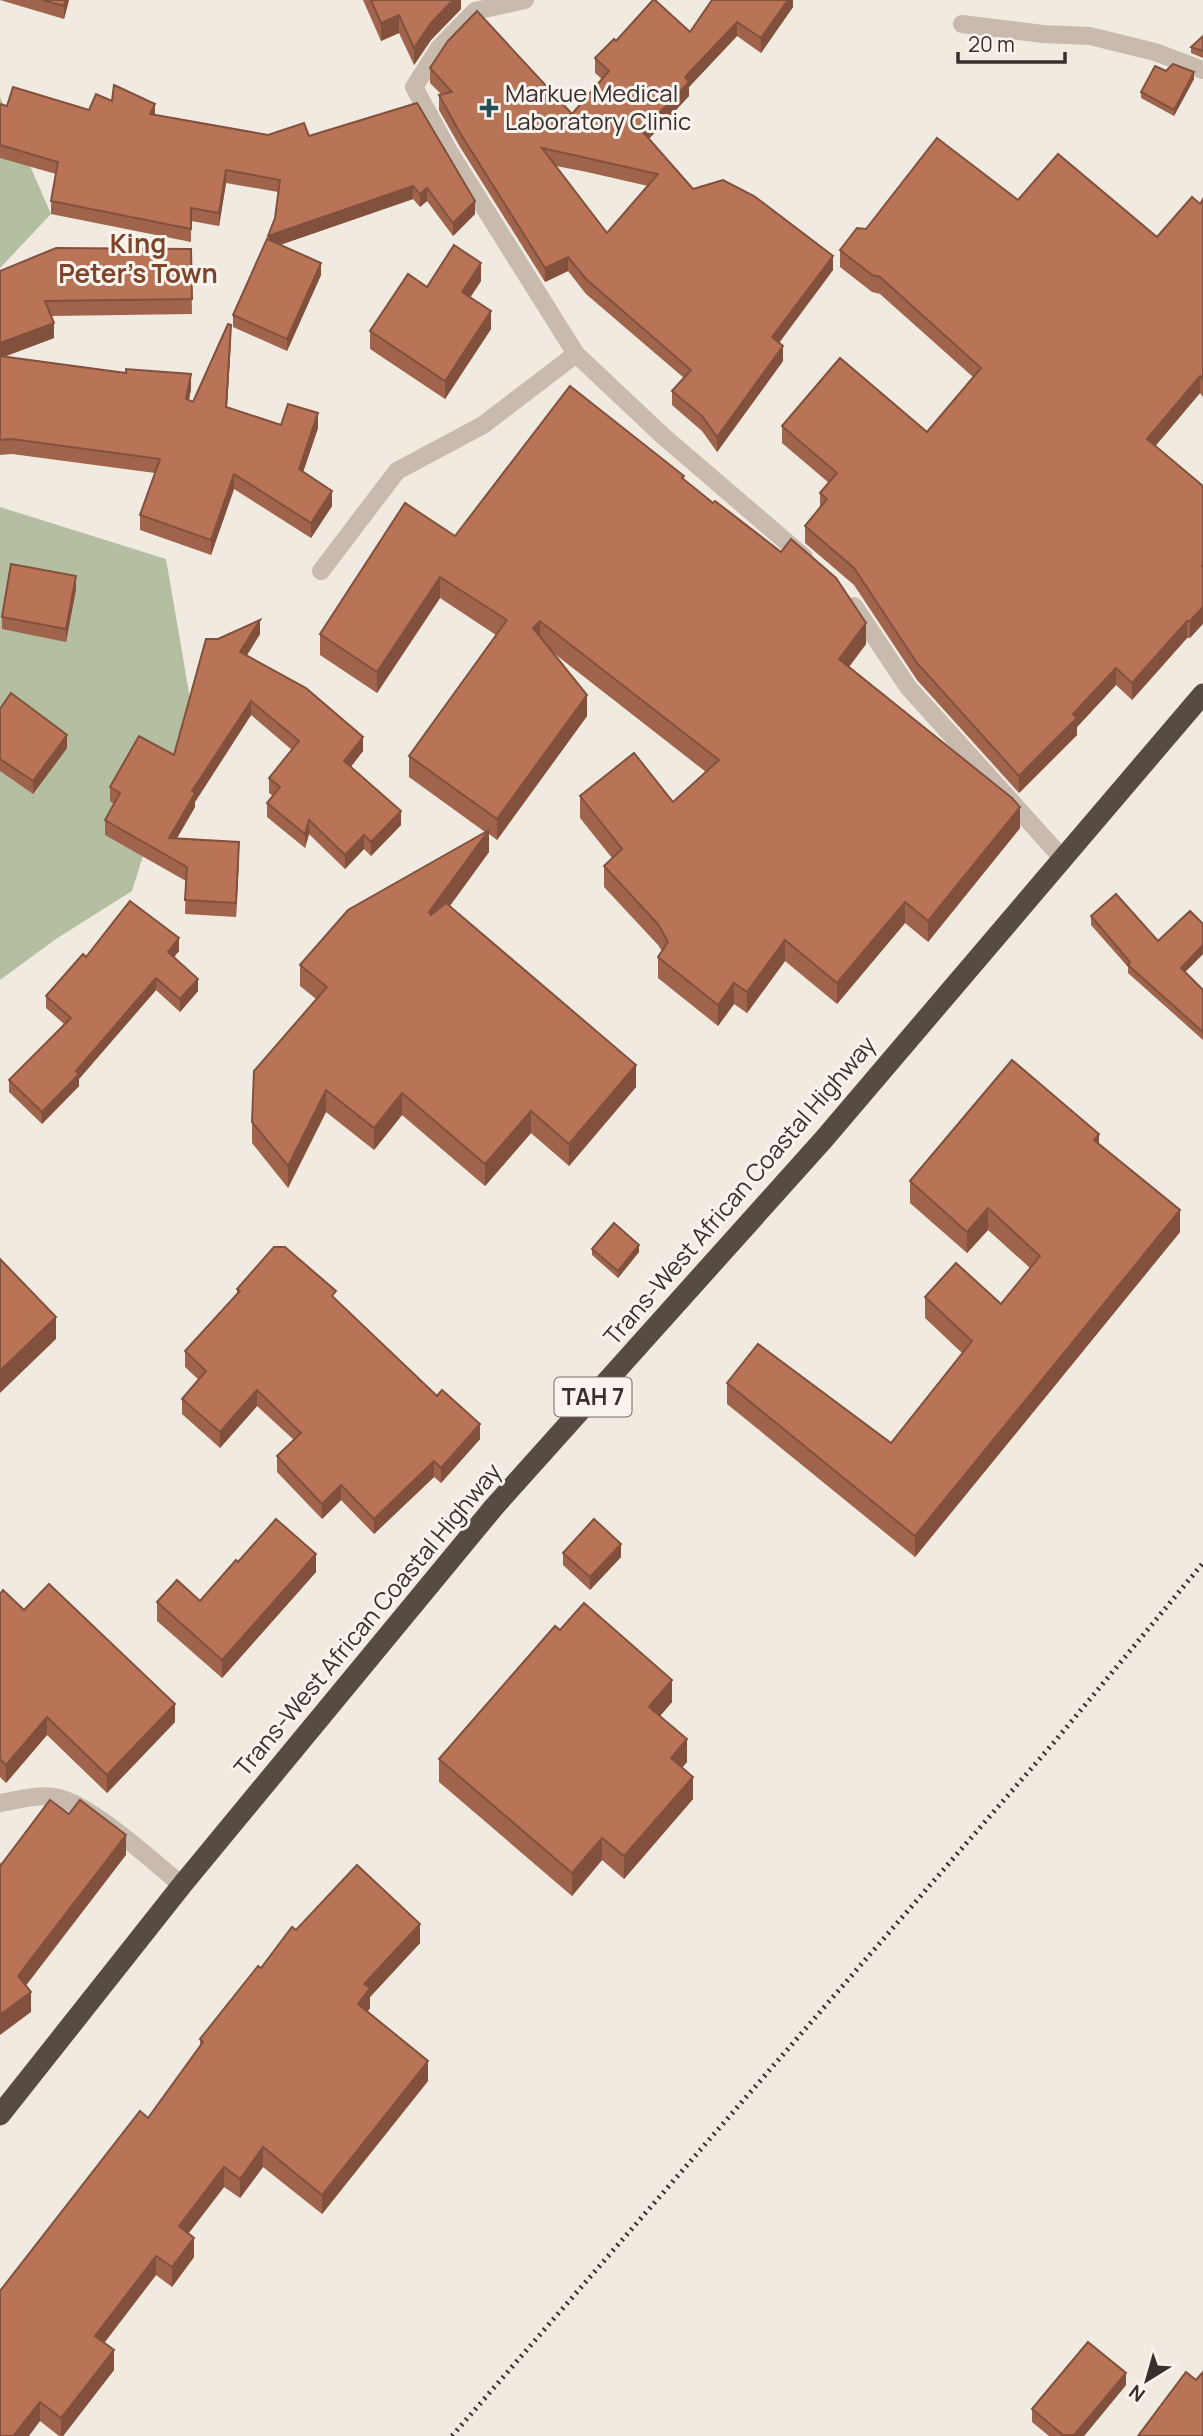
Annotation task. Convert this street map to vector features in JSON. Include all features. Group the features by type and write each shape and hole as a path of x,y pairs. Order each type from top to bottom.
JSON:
{"highway":[{"name":"Trans-West African Coastal Highway","path":"0,2115 182,1885 494,1507 824,1139 1203,694"}],"street":[{"path":"525,0 475,10 439,48 414,88 450,153 576,354 663,436 815,566"},
{"path":"962,24 1043,34 1090,36 1155,52 1203,70"},
{"path":"321,571 397,471 483,425 576,354"},
{"path":"845,592 908,687 1063,859"},
{"path":"0,1803 45,1796 58,1797 98,1818 182,1885"}],"green space":[{"path":"0,97 51,214 0,268"},
{"path":"0,507 166,559 191,704 132,891 56,939 0,980"}],"building":[{"path":"42,0 65,0 64,6"},
{"path":"371,0 453,0 431,23 414,48 399,15 381,23"},
{"path":"653,0 690,32 712,0 788,0 761,38 737,22 685,77 689,82 642,131 693,189 723,180 754,196 833,256 772,337 783,346 717,437 702,416 672,391 691,370 586,279 568,257 545,268 439,95 452,92 430,68 448,41 477,11 572,114 609,71 595,58 614,39 616,41","holes":["542,148 658,174 607,233"]},
{"path":"1203,36 1203,51 1191,47"},
{"path":"1173,64 1194,72 1174,110 1141,92 1155,66 1166,71"},
{"path":"114,85 155,104 150,114 268,135 304,123 309,136 417,103 475,201 453,223 427,188 420,194 413,186 268,236 275,218 280,180 226,170 219,213 191,208 191,229 51,201 58,162 0,145 0,104 7,106 13,87 89,110 96,94 112,101"},
{"path":"937,138 1018,200 1058,154 1157,237 1192,197 1200,204 1203,199 1203,380 1200,376 1147,439 1203,486 1203,607 1187,621 1132,683 1116,668 1073,714 1077,718 1019,776 917,663 854,568 805,526 827,499 820,493 837,473 782,426 840,358 927,432 981,368 880,277 872,275 840,250 857,228 866,229"},
{"path":"267,239 321,263 287,339 233,315"},
{"path":"454,245 481,263 462,292 491,311 445,381 370,331 408,274 427,287"},
{"path":"56,248 191,249 192,299 45,301 54,323 0,343 0,271"},
{"path":"228,324 231,325 226,407 281,425 288,404 318,413 299,469 332,491 311,523 234,474 211,540 140,515 160,459 12,439 0,440 0,356 126,373 126,369 191,374 186,399 193,402"},
{"path":"570,386 684,476 682,478 713,503 715,501 781,552 791,539 836,578 866,623 839,659 1020,807 928,921 905,902 837,983 785,940 747,992 734,983 718,1005 658,957 668,942 658,924 604,866 622,849 580,796 634,753 673,802 719,760 540,621 533,628 587,695 497,819 409,756 507,620 440,577 377,672 320,634 405,503 455,536"},
{"path":"11,564 76,576 66,629 2,617"},
{"path":"260,620 240,652 306,688 363,737 344,761 401,811 371,842 364,835 345,855 309,820 305,834 267,803 280,787 269,778 299,741 251,701 192,791 195,793 169,838 239,842 236,903 185,900 187,867 105,820 120,793 110,787 139,736 174,755 206,639 218,639"},
{"path":"11,693 67,735 33,781 0,759 0,709"},
{"path":"489,830 429,912 431,915 446,903 636,1065 569,1144 531,1111 485,1164 402,1093 374,1128 326,1090 288,1166 252,1122 254,1071 327,987 300,965 348,910"},
{"path":"1116,894 1158,941 1190,911 1203,924 1203,945 1181,968 1203,990 1203,1032 1128,965 1130,962 1091,916"},
{"path":"130,901 179,938 168,952 198,979 180,999 156,978 76,1071 79,1074 42,1112 9,1080 71,1018 46,996 83,954 86,957"},
{"path":"1012,1060 1099,1134 1094,1140 1180,1210 915,1536 727,1383 758,1344 891,1443 972,1341 925,1297 956,1263 1001,1304 1040,1256 988,1208 967,1232 910,1181"},
{"path":"614,1223 639,1245 618,1271 592,1249"},
{"path":"274,1247 285,1247 336,1291 332,1296 437,1396 442,1390 480,1424 441,1468 434,1461 374,1519 341,1485 322,1504 277,1456 301,1433 257,1390 220,1432 182,1399 206,1371 185,1351 240,1291 237,1289"},
{"path":"0,1259 56,1317 0,1371"},
{"path":"276,1519 316,1554 222,1660 157,1602 177,1580 200,1601"},
{"path":"594,1519 621,1544 590,1577 563,1553"},
{"path":"49,1584 175,1704 107,1775 47,1717 6,1765 0,1759 0,1594 3,1590 24,1610"},
{"path":"584,1603 672,1680 649,1707 687,1739 671,1758 693,1777 624,1856 602,1838 572,1873 439,1759 555,1626 560,1630"},
{"path":"50,1800 69,1814 80,1800 126,1835 18,1976 31,1992 0,2015 0,1864"},
{"path":"357,1865 420,1924 364,1984 370,1988 358,2004 428,2061 322,2195 263,2147 240,2179 224,2167 179,2226 194,2238 172,2267 156,2256 95,2336 114,2350 61,2418 40,2402 13,2436 0,2436 0,2291 140,2111 148,2118 203,2042 200,2039 258,1966 261,1968 292,1927 296,1930"},
{"path":"1088,2342 1126,2373 1074,2435 1063,2435 1032,2409"},
{"path":"1186,2372 1196,2380 1203,2372 1203,2436 1138,2436"}],"railway":[{"path":"452,2436 1056,1740 1203,1563"}],"place":[{"name":"Markue Medical Laboratory Clinic","path":"489,108"}],"district":[{"name":"King Peter's Town","path":"138,259"}]}
